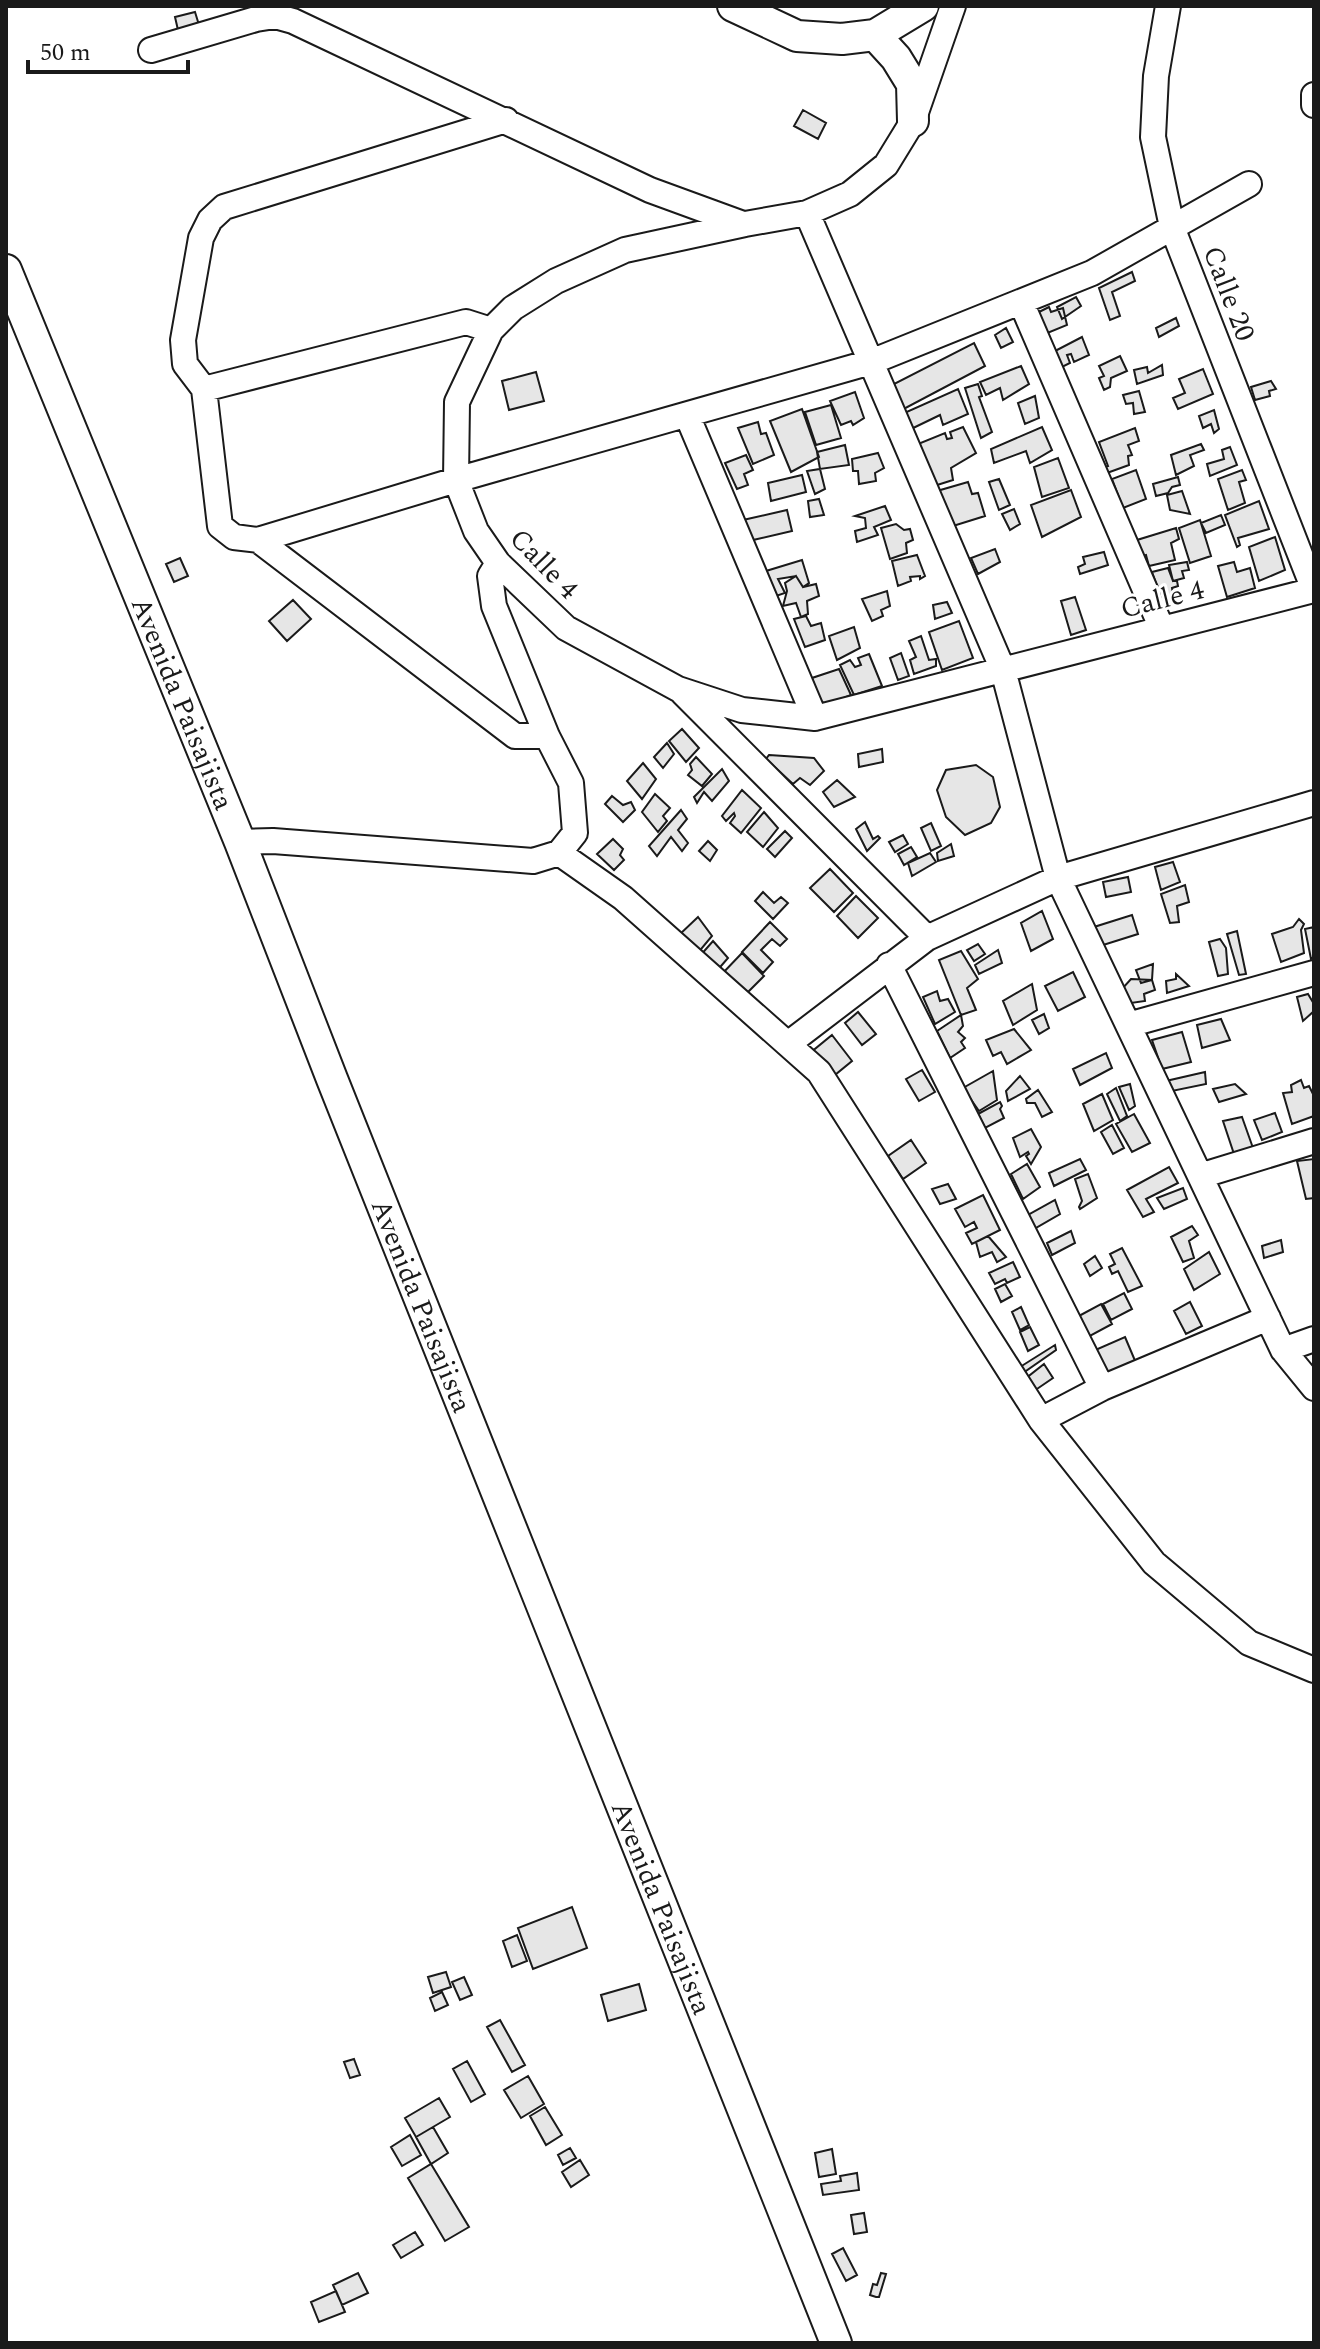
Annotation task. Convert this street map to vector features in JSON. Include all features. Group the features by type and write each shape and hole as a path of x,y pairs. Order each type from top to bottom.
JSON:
{"main road":[{"path":"733,6 797,36 842,39 875,35 923,6"},
{"path":"875,35 896,58 912,84 913,121"},
{"name":"Avenida Paisajista","path":"6,270 240,842 836,2343"}],"street":[{"name":"Calle 4","path":"953,6 913,121 886,165 850,194 807,213 625,250 556,281 513,308 491,330 457,402 456,480 476,531 498,563 566,628 678,689 742,710 815,718 1314,590"},
{"name":"Calle 20","path":"1168,6 1156,76 1153,137 1172,227 1314,590"},
{"path":"151,50 256,19 275,16 293,21 650,190 745,224"},
{"path":"506,120 224,207 210,220 201,238 183,340 185,364 204,389 220,526 234,537 258,540 456,480 871,362 1092,273 1249,184"},
{"path":"807,213 1003,670 1058,878 1283,1350 1314,1388"},
{"path":"1021,302 1162,629"},
{"path":"204,389 466,322 491,330"},
{"path":"687,415 815,718"},
{"path":"258,540 515,736 547,736"},
{"path":"240,842 273,841 533,861 559,853 575,833 571,783 547,736 494,606 490,576 498,563"},
{"path":"678,689 927,938"},
{"path":"788,1044 927,938 1058,878 1314,803"},
{"path":"559,853 623,898 819,1072 1041,1420 1154,1563 1249,1643 1314,1670"},
{"path":"889,965 1102,1388"},
{"path":"1128,1025 1314,973"},
{"path":"1200,1176 1314,1141"},
{"path":"1041,1420 1102,1388 1268,1318"},
{"path":"1283,1350 1314,1339"}],"building":[{"path":"195,12 199,25 178,30 175,17"},
{"path":"803,110 826,123 818,139 794,126"},
{"path":"1132,272 1135,281 1112,292 1120,316 1110,320 1099,288"},
{"path":"1076,297 1081,306 1062,319 1057,307"},
{"path":"1049,307 1051,312 1063,308 1067,325 1045,334 1035,314"},
{"path":"1176,318 1179,326 1159,337 1156,328"},
{"path":"1006,328 1013,342 1001,348 995,335"},
{"path":"1082,337 1089,355 1074,362 1071,354 1067,355 1070,363 1062,367 1055,351"},
{"path":"974,343 985,366 898,412 892,385"},
{"path":"1120,356 1127,371 1111,378 1110,387 1104,390 1099,378 1104,376 1099,366"},
{"path":"1162,365 1163,375 1137,384 1134,370 1147,367 1148,373"},
{"path":"1021,366 1029,384 1003,400 1000,388 986,395 980,382"},
{"path":"1203,369 1213,394 1178,409 1173,398 1185,393 1179,379"},
{"path":"536,372 544,401 509,410 502,381"},
{"path":"1271,381 1276,389 1269,391 1270,396 1255,400 1251,387"},
{"path":"978,384 982,396 979,397 992,432 981,438 965,388"},
{"path":"958,389 968,414 943,425 940,415 907,431 902,414"},
{"path":"1139,391 1145,412 1134,414 1133,403 1126,404 1123,395"},
{"path":"855,392 864,418 853,425 851,421 841,425 830,401"},
{"path":"1035,396 1039,418 1025,424 1018,403"},
{"path":"831,405 841,438 816,445 805,412"},
{"path":"802,409 819,457 791,472 770,421"},
{"path":"1214,410 1219,429 1214,433 1211,424 1203,428 1199,416"},
{"path":"758,422 761,434 766,433 774,455 753,464 738,428"},
{"path":"963,427 976,453 951,468 953,480 934,486 918,444 945,433 947,439 952,438 950,432"},
{"path":"1042,427 1052,450 1030,463 1026,451 994,463 991,449"},
{"path":"1135,428 1139,441 1128,445 1132,455 1128,456 1129,465 1107,473 1104,467 1108,466 1099,442"},
{"path":"1201,444 1204,450 1190,455 1194,466 1176,475 1171,455"},
{"path":"845,445 849,465 820,469 817,452"},
{"path":"1230,447 1237,465 1210,476 1207,464 1224,459 1222,450"},
{"path":"878,453 884,468 875,473 876,481 859,484 858,471 853,471 852,459"},
{"path":"746,455 753,470 744,474 748,485 737,489 725,463"},
{"path":"1058,458 1069,488 1042,497 1034,467"},
{"path":"820,469 825,489 815,494 807,471"},
{"path":"1136,470 1146,499 1123,508 1112,479"},
{"path":"1242,470 1246,480 1239,482 1245,503 1228,510 1218,479"},
{"path":"802,475 806,492 771,501 768,483"},
{"path":"1178,477 1180,485 1156,496 1153,484"},
{"path":"999,479 1010,505 999,510 989,482"},
{"path":"968,482 972,494 978,493 985,516 953,526 937,491"},
{"path":"1071,490 1081,517 1042,537 1031,505"},
{"path":"1182,491 1190,514 1170,510 1167,495"},
{"path":"819,499 824,515 810,517 808,501"},
{"path":"1259,501 1269,529 1238,538 1240,545 1237,547 1225,515"},
{"path":"885,506 891,520 874,527 878,535 857,542 855,531 866,528 865,518 855,516"},
{"path":"1014,509 1020,524 1010,530 1002,514"},
{"path":"787,510 792,531 753,540 743,520"},
{"path":"1221,515 1225,525 1206,533 1201,523"},
{"path":"1200,520 1211,556 1190,563 1179,528"},
{"path":"896,524 904,530 910,529 913,540 906,543 907,553 890,559 881,528"},
{"path":"1176,528 1179,539 1171,543 1175,560 1149,566 1137,540"},
{"path":"1275,537 1285,570 1259,581 1249,547"},
{"path":"995,549 1000,562 978,574 971,558"},
{"path":"1104,552 1108,565 1080,574 1078,567 1085,564 1083,557"},
{"path":"917,555 925,576 920,579 920,576 910,577 911,581 898,586 892,561"},
{"path":"180,558 188,576 174,582 166,564"},
{"path":"802,560 809,583 803,587 796,576 778,579 785,593 773,597 766,571"},
{"path":"1187,562 1189,570 1182,571 1184,578 1173,581 1169,565"},
{"path":"1234,562 1237,572 1250,568 1255,588 1227,597 1218,566"},
{"path":"1168,568 1178,586 1172,588 1174,603 1166,606 1152,572"},
{"path":"796,576 803,587 816,584 819,596 807,601 808,614 801,617 796,603 783,606 787,591 785,583"},
{"path":"887,591 890,606 881,610 883,616 872,621 862,599"},
{"path":"1075,597 1086,630 1071,635 1061,601"},
{"path":"293,600 311,619 287,641 269,621"},
{"path":"947,602 952,613 935,619 933,605"},
{"path":"806,616 811,626 821,623 825,640 805,647 794,619"},
{"path":"959,621 973,658 942,670 929,632"},
{"path":"854,627 860,648 837,660 829,636"},
{"path":"921,636 929,660 936,659 936,666 914,674 910,660 916,657 909,641"},
{"path":"901,653 909,676 898,680 890,658"},
{"path":"869,654 882,686 854,695 840,665 850,660 855,667 861,665 858,658"},
{"path":"839,669 851,695 822,707 812,678"},
{"path":"682,729 699,748 686,762 669,741"},
{"path":"667,743 674,754 663,768 654,757"},
{"path":"882,749 883,762 859,767 858,754"},
{"path":"769,755 814,758 824,771 810,785 800,778 793,784 766,759"},
{"path":"696,757 712,774 702,786 688,775 692,770 690,764"},
{"path":"643,763 656,779 642,799 627,781"},
{"path":"976,765 993,777 1000,807 991,823 965,835 946,817 937,790 946,770"},
{"path":"722,769 729,781 712,801 704,792 697,803 694,797"},
{"path":"837,780 855,797 834,807 823,792"},
{"path":"742,790 761,808 741,833 730,823 734,813 726,821 722,816"},
{"path":"655,794 670,808 663,816 667,821 658,832 642,812"},
{"path":"612,796 623,805 631,802 635,810 623,822 605,804"},
{"path":"681,810 687,819 678,830 688,843 682,851 671,837 657,856 649,846"},
{"path":"764,812 778,828 763,847 747,832"},
{"path":"865,822 873,839 880,838 867,851 856,829"},
{"path":"931,823 941,846 931,851 921,828"},
{"path":"785,831 792,838 775,857 767,849"},
{"path":"903,835 908,844 895,852 889,842"},
{"path":"613,839 623,849 620,855 624,860 614,870 597,854"},
{"path":"708,841 717,850 710,861 699,851"},
{"path":"951,844 954,856 938,861 937,853"},
{"path":"911,847 917,857 904,865 898,854"},
{"path":"930,853 936,862 912,876 908,863"},
{"path":"1173,862 1180,882 1161,890 1155,867"},
{"path":"830,869 853,893 834,912 810,888"},
{"path":"1128,877 1131,892 1106,897 1103,882"},
{"path":"1185,885 1189,902 1177,906 1179,922 1170,923 1161,894"},
{"path":"763,892 774,903 781,897 788,903 773,919 755,901"},
{"path":"856,896 878,918 858,938 837,916"},
{"path":"1042,911 1053,939 1031,951 1021,923"},
{"path":"1132,915 1138,934 1100,946 1094,927"},
{"path":"698,917 712,936 697,954 679,935"},
{"path":"1299,919 1304,924 1301,930 1304,953 1281,962 1272,934 1293,927"},
{"path":"770,922 787,939 780,946 772,939 761,950 773,962 763,973 742,952"},
{"path":"1314,927 1314,958 1311,959 1305,929"},
{"path":"1237,931 1246,974 1239,975 1227,934"},
{"path":"1220,939 1226,948 1228,974 1218,976 1209,942"},
{"path":"713,941 728,958 715,973 699,957"},
{"path":"978,944 985,954 974,961 967,950"},
{"path":"998,950 1002,963 979,974 975,965"},
{"path":"961,951 978,979 967,988 976,1010 961,1015 939,960"},
{"path":"742,953 764,976 742,998 720,976"},
{"path":"1153,964 1152,980 1141,983 1136,970"},
{"path":"1073,972 1085,997 1058,1011 1045,986"},
{"path":"1176,974 1189,986 1167,993 1166,981 1176,979"},
{"path":"1131,979 1152,980 1155,990 1144,994 1145,1001 1131,1003 1121,990"},
{"path":"1032,984 1037,1010 1013,1025 1003,1001"},
{"path":"937,991 940,1001 948,999 955,1012 935,1024 923,997"},
{"path":"1308,994 1314,1011 1303,1021 1297,997"},
{"path":"858,1012 876,1034 862,1045 845,1023"},
{"path":"1044,1014 1049,1028 1039,1034 1032,1020"},
{"path":"961,1015 963,1026 958,1032 965,1038 961,1042 965,1048 950,1058 937,1031"},
{"path":"1221,1019 1230,1040 1202,1048 1197,1025"},
{"path":"1014,1029 1031,1050 1007,1064 1001,1052 993,1056 986,1040"},
{"path":"1182,1032 1191,1062 1162,1069 1152,1040"},
{"path":"832,1035 852,1061 830,1079 810,1053"},
{"path":"1106,1053 1112,1068 1080,1085 1073,1069"},
{"path":"922,1070 935,1092 919,1101 906,1079"},
{"path":"993,1071 997,1100 979,1111 963,1088"},
{"path":"1205,1072 1206,1084 1172,1091 1166,1081"},
{"path":"1020,1076 1030,1089 1008,1101 1006,1091"},
{"path":"1301,1080 1304,1088 1309,1086 1314,1096 1314,1116 1292,1124 1283,1093 1292,1092 1291,1085"},
{"path":"1130,1084 1135,1106 1129,1110 1119,1087"},
{"path":"1235,1084 1246,1094 1219,1102 1213,1089"},
{"path":"1116,1088 1127,1116 1120,1121 1107,1094"},
{"path":"1038,1090 1052,1112 1042,1117 1035,1103 1027,1103 1026,1099"},
{"path":"1102,1094 1113,1120 1094,1131 1083,1104"},
{"path":"1000,1102 1004,1118 985,1128 978,1114"},
{"path":"1275,1113 1282,1132 1262,1140 1254,1120"},
{"path":"1134,1114 1150,1143 1132,1152 1116,1124"},
{"path":"1242,1117 1253,1148 1234,1154 1223,1121"},
{"path":"1112,1125 1124,1148 1113,1154 1101,1132"},
{"path":"1031,1129 1041,1147 1031,1164 1026,1156 1028,1152 1020,1157 1013,1138"},
{"path":"911,1140 926,1163 903,1179 888,1156"},
{"path":"1080,1159 1086,1170 1054,1186 1049,1173"},
{"path":"1314,1159 1314,1198 1306,1199 1297,1161"},
{"path":"1027,1164 1040,1187 1023,1199 1011,1174"},
{"path":"1169,1167 1178,1183 1146,1199 1154,1212 1143,1217 1127,1190"},
{"path":"1088,1174 1097,1198 1080,1209 1082,1201 1075,1179"},
{"path":"948,1184 956,1199 940,1204 932,1189"},
{"path":"1183,1188 1187,1199 1164,1209 1157,1198"},
{"path":"983,1195 1000,1230 972,1244 966,1233 977,1228 974,1222 965,1227 955,1209"},
{"path":"1055,1200 1060,1214 1034,1229 1028,1215"},
{"path":"1192,1226 1198,1235 1189,1241 1194,1258 1183,1262 1171,1237"},
{"path":"1071,1231 1075,1243 1052,1255 1047,1243"},
{"path":"988,1236 1006,1257 997,1262 992,1252 980,1257 976,1242"},
{"path":"1281,1240 1283,1252 1264,1258 1262,1246"},
{"path":"1122,1248 1142,1286 1128,1292 1118,1271 1112,1274 1109,1267 1115,1264 1110,1254"},
{"path":"1209,1252 1220,1274 1194,1290 1184,1269"},
{"path":"1095,1256 1102,1268 1090,1276 1084,1264"},
{"path":"1013,1262 1020,1277 995,1284 989,1273"},
{"path":"1005,1284 1012,1296 1001,1302 995,1289"},
{"path":"1124,1293 1132,1309 1111,1320 1103,1304"},
{"path":"1190,1302 1202,1326 1186,1334 1174,1311"},
{"path":"1101,1304 1112,1324 1088,1337 1077,1317"},
{"path":"1021,1307 1029,1325 1020,1330 1012,1312"},
{"path":"1030,1327 1039,1345 1028,1351 1020,1332"},
{"path":"1125,1337 1136,1363 1103,1377 1093,1351"},
{"path":"1055,1345 1056,1350 1023,1373 1020,1367"},
{"path":"1044,1364 1053,1378 1034,1391 1025,1379"},
{"path":"572,1907 587,1948 533,1969 518,1928"},
{"path":"517,1935 527,1961 512,1967 503,1941"},
{"path":"446,1972 451,1987 433,1993 428,1977"},
{"path":"464,1977 472,1995 460,2000 452,1982"},
{"path":"639,1984 646,2010 608,2021 601,1995"},
{"path":"442,1992 448,2005 435,2011 430,1998"},
{"path":"500,2020 525,2065 512,2072 487,2027"},
{"path":"354,2059 360,2075 350,2078 344,2062"},
{"path":"467,2061 485,2094 471,2102 453,2069"},
{"path":"528,2076 544,2104 521,2118 504,2090"},
{"path":"439,2098 450,2117 416,2137 405,2118"},
{"path":"545,2107 562,2135 546,2145 530,2116"},
{"path":"433,2127 448,2153 431,2164 416,2137"},
{"path":"410,2135 421,2155 402,2166 391,2147"},
{"path":"570,2148 576,2158 563,2165 558,2155"},
{"path":"832,2149 836,2174 819,2177 815,2153"},
{"path":"580,2160 589,2175 571,2187 562,2172"},
{"path":"431,2164 469,2227 445,2241 408,2178"},
{"path":"857,2173 859,2190 823,2195 821,2184 841,2181 840,2176"},
{"path":"864,2213 867,2232 854,2234 851,2215"},
{"path":"415,2232 423,2245 401,2258 393,2245"},
{"path":"843,2248 857,2275 846,2281 832,2254"},
{"path":"358,2273 368,2293 342,2305 333,2285"},
{"path":"881,2273 886,2274 879,2297 870,2295 873,2284 877,2285"},
{"path":"336,2291 345,2312 319,2322 311,2302"}]}
